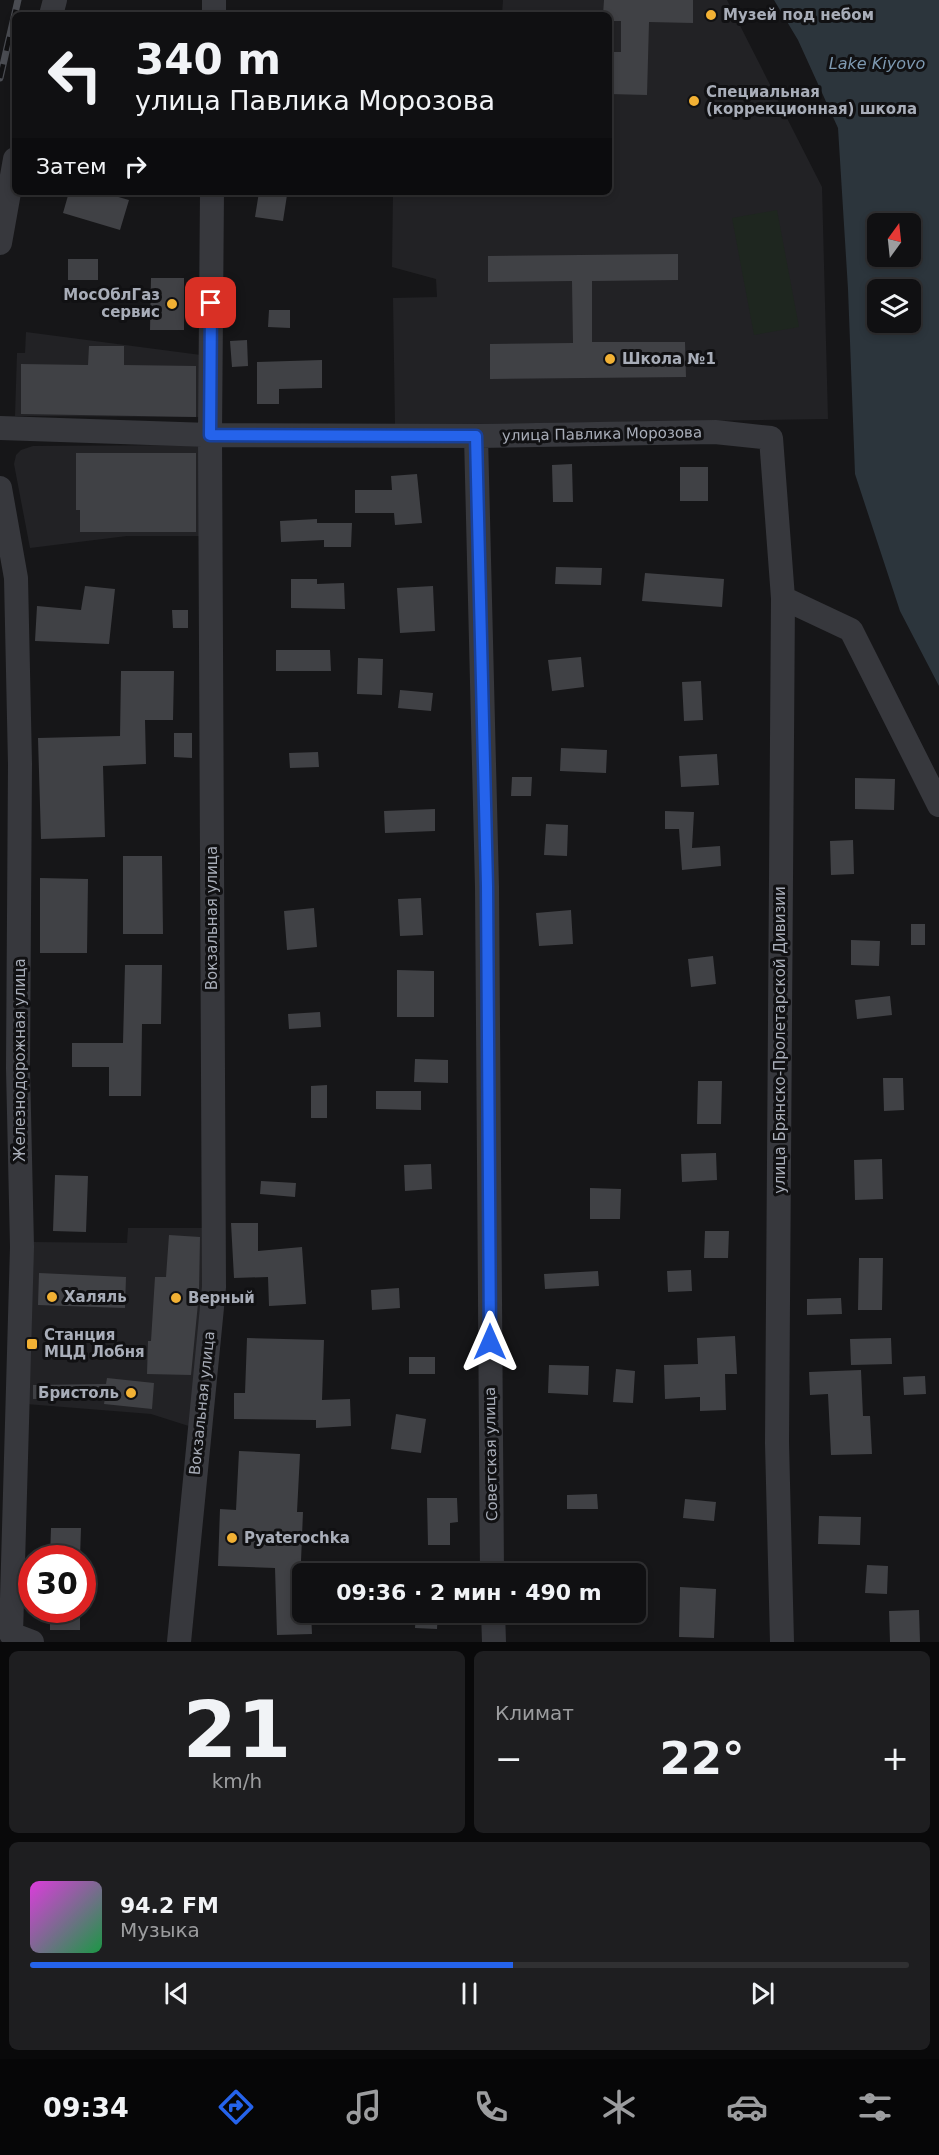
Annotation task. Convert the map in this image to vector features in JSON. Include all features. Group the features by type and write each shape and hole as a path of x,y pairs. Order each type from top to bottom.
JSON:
{"street":[{"path":"0,243 12,176"},
{"name":"Вокзальная улица","path":"178,1642 214,1287 210,435 212,195"},
{"name":"улица Павлика Морозова","path":"0,428 210,435 476,436 715,432 771,438"},
{"name":"Советская улица","path":"476,436 487,886 492,1563"},
{"name":"улица Брянско-Пролетарской Дивизии","path":"771,438 783,598 777,1432 782,1642"},
{"name":"Железнодорожная улица","path":"0,488 16,578 20,764 18,1068 22,1247 21,1638"},
{"path":"783,598 850,630 939,805"},
{"path":"493,1623 494,1642"}],"shaded area":[{"name":"Школа №1","path":"503,0 727,0 822,187 828,419 395,425 393,298 437,297 436,279 392,267 393,195 612,195 612,12 502,12"},
{"path":"777,210 799,327 754,335 732,218"},
{"path":"26,332 201,355 201,417 15,416 17,353 25,353"},
{"path":"201,445 201,536 127,536 30,548 14,464 16,455 21,450 33,446"},
{"path":"128,1228 208,1228 195,1428 151,1414 26,1404 33,1242 127,1243"}],"water":[{"name":"Lake Kiyovo","path":"774,0 939,0 939,686 900,611 855,474 848,289 838,128 798,40"}],"building":[{"path":"604,0 693,0 693,23 649,22 647,95 612,94 612,52 621,52 621,21 612,21 612,12 603,12"},
{"path":"68,195 112,195 129,200 120,230 63,213"},
{"path":"259,195 287,195 283,221 255,217"},
{"path":"678,254 678,280 592,281 592,342 685,342 686,377 490,379 490,344 573,343 572,281 488,282 488,256"},
{"path":"68,259 98,259 98,280 68,280"},
{"path":"151,278 184,278 184,330 150,330"},
{"path":"269,310 290,310 290,328 268,327"},
{"path":"247,340 248,366 232,367 230,341"},
{"path":"89,346 124,346 124,365 196,366 196,417 21,414 21,364 88,365"},
{"path":"322,360 322,388 279,389 279,404 257,404 257,362"},
{"path":"76,453 196,453 196,532 80,532 80,510 76,510"},
{"path":"572,464 573,502 553,502 552,465"},
{"path":"680,467 708,467 708,501 680,501"},
{"path":"417,474 422,523 395,525 394,513 355,513 355,490 392,490 391,476"},
{"path":"317,519 317,523 352,523 351,547 324,547 324,540 281,542 280,521"},
{"path":"556,567 602,568 601,585 555,584"},
{"path":"645,573 724,579 722,607 642,601"},
{"path":"291,579 317,579 317,584 344,583 345,609 291,608"},
{"path":"85,586 115,589 109,644 35,641 37,606 81,610"},
{"path":"433,586 435,631 400,633 397,588"},
{"path":"172,610 188,610 188,628 173,628"},
{"path":"276,650 330,650 331,671 276,671"},
{"path":"581,657 584,687 552,691 548,660"},
{"path":"358,658 383,659 382,695 357,694"},
{"path":"121,671 174,671 173,720 145,720 146,764 103,766 105,837 41,839 38,738 120,736"},
{"path":"701,681 703,720 684,721 682,682"},
{"path":"400,690 433,693 431,711 398,708"},
{"path":"174,733 192,733 192,758 174,757"},
{"path":"561,748 607,750 606,773 560,771"},
{"path":"318,752 319,767 290,768 289,753"},
{"path":"717,754 719,785 681,787 679,756"},
{"path":"512,777 532,777 531,796 511,796"},
{"path":"855,778 895,779 894,810 855,809"},
{"path":"435,809 435,831 385,833 384,811"},
{"path":"665,811 694,812 692,848 720,846 721,866 682,870 679,829 665,829"},
{"path":"546,824 568,825 567,856 544,855"},
{"path":"853,840 854,874 831,875 830,841"},
{"path":"123,856 162,856 163,934 123,934"},
{"path":"40,878 88,879 87,953 40,953"},
{"path":"421,898 423,935 400,936 398,899"},
{"path":"314,908 317,947 287,950 284,911"},
{"path":"571,910 573,944 539,946 536,913"},
{"path":"911,924 925,924 925,945 911,945"},
{"path":"851,940 880,941 879,966 851,965"},
{"path":"713,956 716,984 691,987 688,959"},
{"path":"125,965 162,965 161,1024 142,1024 141,1096 109,1096 109,1067 72,1067 72,1043 123,1043"},
{"path":"397,970 434,971 434,1017 397,1017"},
{"path":"890,996 892,1015 857,1019 855,1000"},
{"path":"320,1012 321,1027 289,1029 288,1014"},
{"path":"415,1059 448,1060 448,1083 414,1082"},
{"path":"883,1078 903,1078 904,1110 884,1111"},
{"path":"698,1081 722,1081 721,1124 697,1124"},
{"path":"327,1085 327,1118 311,1118 311,1086"},
{"path":"376,1091 421,1091 421,1110 376,1109"},
{"path":"716,1153 717,1180 682,1182 681,1154"},
{"path":"882,1159 883,1199 855,1200 854,1160"},
{"path":"431,1164 432,1189 405,1191 404,1165"},
{"path":"55,1175 88,1176 86,1232 53,1231"},
{"path":"261,1181 296,1183 295,1197 260,1194"},
{"path":"590,1188 621,1189 620,1219 590,1219"},
{"path":"231,1223 258,1223 258,1251 302,1247 306,1304 269,1306 268,1277 234,1278"},
{"path":"705,1231 729,1231 728,1258 704,1258"},
{"name":"Верный","path":"169,1235 200,1237 199,1293 191,1375 147,1374 155,1277 166,1277"},
{"path":"859,1258 883,1258 882,1310 858,1310"},
{"path":"691,1270 692,1291 668,1292 667,1271"},
{"path":"598,1271 599,1286 545,1289 544,1274"},
{"path":"39,1273 126,1277 125,1308 38,1305"},
{"path":"399,1288 400,1308 372,1310 371,1290"},
{"path":"841,1298 842,1314 807,1315 807,1299"},
{"path":"735,1336 737,1374 725,1374 726,1410 700,1411 700,1397 665,1399 664,1365 698,1364 697,1338"},
{"path":"247,1338 324,1340 322,1400 350,1399 351,1426 316,1428 316,1420 234,1419 234,1393 245,1393"},
{"path":"891,1338 892,1364 851,1365 850,1339"},
{"path":"409,1357 435,1357 435,1374 409,1374"},
{"path":"549,1365 589,1366 588,1395 548,1393"},
{"path":"616,1369 635,1371 633,1403 613,1402"},
{"path":"861,1370 863,1416 870,1416 872,1454 831,1455 828,1394 810,1395 809,1372"},
{"path":"925,1376 926,1394 904,1395 903,1377"},
{"path":"107,1378 154,1383 152,1409 104,1404 105,1398 33,1399 33,1385 106,1384"},
{"path":"396,1414 426,1419 421,1453 391,1449"},
{"path":"239,1451 300,1454 297,1512 303,1512 301,1563 292,1563 292,1623 312,1623 312,1634 277,1635 275,1568 218,1566 220,1509 236,1510"},
{"path":"597,1494 598,1509 567,1509 567,1495"},
{"path":"427,1498 457,1498 458,1522 450,1523 450,1545 428,1545"},
{"path":"685,1499 716,1502 714,1521 683,1518"},
{"path":"819,1516 861,1517 860,1545 818,1544"},
{"path":"51,1528 81,1528 80,1545 50,1545"},
{"path":"867,1565 888,1566 887,1594 865,1593"},
{"path":"680,1587 716,1589 714,1638 679,1637"},
{"path":"919,1610 920,1642 890,1642 889,1611"},
{"path":"50,1623 80,1623 80,1630 50,1630"},
{"path":"415,1623 437,1623 437,1629 415,1628"}],"railway":[{"path":"15,12 18,0"},
{"path":"0,78 12,26"}],"place":[{"name":"Музей под небом","path":"711,15"},
{"name":"Специальная (коррекционная) школа","path":"694,101"},
{"name":"МосОблГаз сервис","path":"172,304"},
{"name":"Школа №1","path":"610,359"},
{"name":"Халяль","path":"52,1297"},
{"name":"Верный","path":"176,1298"},
{"name":"Станция МЦД Лобня","path":"32,1344"},
{"name":"Бристоль","path":"131,1393"},
{"name":"Pyaterochka","path":"232,1538"}],"route":[{"path":"211,303 210,435 476,436 487,886 490,1342"}]}
